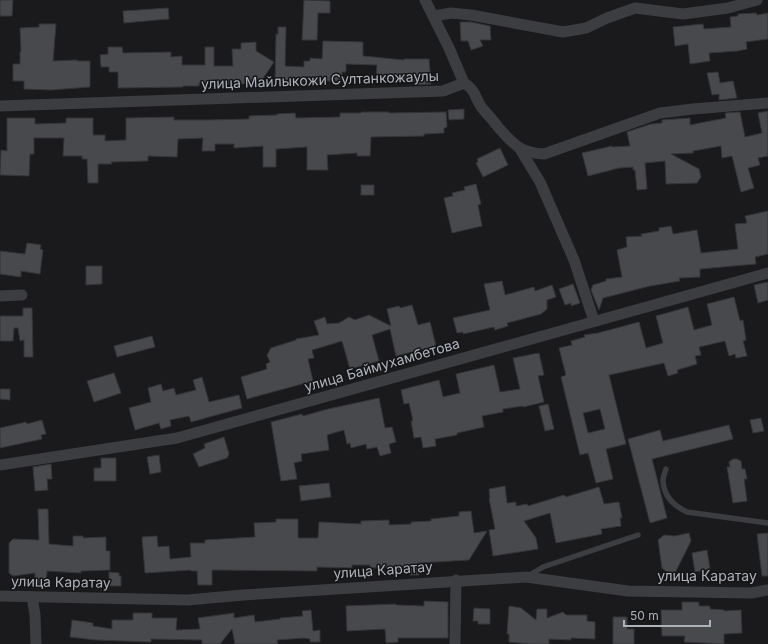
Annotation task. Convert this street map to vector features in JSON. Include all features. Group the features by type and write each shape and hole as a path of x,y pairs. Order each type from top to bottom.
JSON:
{"street":[{"path":"425,0 434,16 464,83 472,88 481,107 511,142 520,149 534,154 544,154 660,113 768,103"},
{"path":"434,16 451,13 471,15 563,32 586,28 607,18 635,8 683,14 728,8 757,0"},
{"name":"улица Майлыкожи Султанкожаулы","path":"0,106 187,101 443,91 464,83"},
{"path":"520,149 540,182 574,260 594,321"},
{"name":"улица Баймухамбетова","path":"0,465 177,438 768,273"},
{"path":"0,296 22,295"},
{"name":"улица Каратау","path":"0,596 188,600 243,594 456,580 526,577 628,591 751,592 768,590"},
{"path":"455,644 456,580"},
{"path":"32,597 35,615 36,644"}],"lane":[{"path":"666,469 663,480 668,498 677,508 687,512 768,523"},
{"path":"526,577 543,567 638,535"}],"building":[{"path":"0,0 13,0 12,16 0,16"},
{"path":"304,0 330,1 330,13 318,13 317,40 302,40"},
{"path":"168,8 169,19 124,23 123,11"},
{"path":"756,13 757,15 768,13 768,39 746,42 747,49 709,53 710,61 690,64 688,44 675,46 673,27 703,24 704,29 731,27 730,17 738,16 738,14"},
{"path":"460,22 471,22 490,26 491,40 480,40 483,46 471,50 468,41 461,41"},
{"path":"39,24 56,24 53,61 90,61 90,87 51,90 24,89 24,81 13,81 13,64 20,64 20,28 39,27"},
{"path":"278,27 286,27 285,66 304,67 304,61 310,61 310,58 322,59 323,41 363,42 363,56 404,60 429,59 431,84 416,85 416,81 392,81 392,79 376,77 377,65 346,64 346,72 342,72 342,81 292,81 292,83 275,82 276,34 278,34"},
{"path":"256,42 256,51 274,62 260,83 218,85 218,83 199,83 199,86 183,87 118,88 118,72 109,72 109,67 101,67 100,55 108,54 108,47 122,47 123,53 171,52 171,57 182,56 182,65 205,65 205,47 214,47 214,66 233,66 232,49 241,49 241,43"},
{"path":"718,72 720,83 733,81 737,98 719,100 719,94 712,95 707,73"},
{"path":"464,109 464,119 449,120 448,110"},
{"path":"768,111 768,156 758,158 760,165 748,168 754,188 741,192 732,156 722,158 721,146 693,151 693,153 671,154 699,169 701,177 697,183 666,184 665,161 645,163 647,189 637,190 635,170 633,170 633,167 619,168 588,176 582,153 612,146 630,146 627,132 651,124 662,123 662,120 690,118 690,125 726,118 725,113 740,112 745,137 762,133 758,113"},
{"path":"446,112 447,127 444,128 444,133 424,134 424,136 371,137 370,156 357,156 357,153 327,155 328,170 307,170 307,147 276,149 276,167 263,167 263,146 234,148 234,144 215,144 215,151 202,151 203,138 178,139 177,157 148,156 148,161 111,162 112,164 98,164 98,183 88,183 87,159 82,159 82,156 63,156 64,138 34,138 34,154 30,154 29,176 0,175 1,150 7,151 7,118 35,118 35,124 66,123 66,118 93,118 93,135 105,135 105,141 126,140 126,118 174,117 174,120 249,119 249,116 295,113 296,118 340,117 340,113"},
{"path":"500,148 508,165 483,177 476,163 478,162 477,159"},
{"path":"476,184 481,204 478,205 482,226 452,233 444,198 453,196 452,193 465,190 464,187"},
{"path":"361,185 374,185 374,195 361,195"},
{"path":"768,211 768,254 755,257 756,264 700,269 700,277 679,278 680,281 650,286 603,298 599,310 591,290 593,285 606,281 606,279 622,277 617,250 627,247 626,237 642,236 641,234 659,231 659,228 671,226 673,234 697,230 701,253 738,249 735,224 747,223 745,216"},
{"path":"27,243 41,245 40,249 43,250 40,274 21,271 21,277 0,274 0,251 25,254"},
{"path":"86,266 102,266 102,284 86,285"},
{"path":"502,281 505,295 534,287 535,291 552,285 556,297 547,300 547,309 541,314 507,323 508,326 495,330 494,327 463,334 463,332 457,333 453,318 490,310 484,284"},
{"path":"768,282 768,300 758,303 754,285"},
{"path":"573,284 580,303 571,306 571,303 565,305 559,289"},
{"path":"734,297 740,321 743,320 746,340 743,341 747,356 736,358 735,354 729,356 725,341 699,347 701,355 695,356 697,364 677,370 678,373 668,376 664,363 609,375 626,444 606,449 613,479 596,483 588,453 580,455 561,377 566,375 559,348 572,345 571,341 585,337 584,335 598,333 639,322 646,348 663,343 656,316 688,307 694,330 712,325 707,304","holes":["600,409 605,429 588,433 583,413"]},
{"path":"412,305 418,325 430,322 436,346 396,356 390,329 372,335 379,361 350,369 342,341 312,350 314,358 308,359 313,381 247,399 241,377 267,369 266,364 270,362 267,355 271,348 296,339 319,335 314,321 325,317 327,324 339,323 349,317 355,320 369,315 391,326 387,309"},
{"path":"23,308 32,308 33,357 24,357 24,340 20,341 18,328 14,328 13,341 0,341 0,316 23,316"},
{"path":"152,336 155,347 117,357 114,346"},
{"path":"539,353 544,375 538,376 544,402 523,407 503,409 503,412 482,416 484,427 457,433 457,435 435,439 436,446 423,448 421,437 414,438 411,421 413,421 409,403 404,404 401,390 439,380 443,397 460,393 456,374 494,365 500,392 520,389 513,358"},
{"path":"114,373 121,393 94,402 87,381"},
{"path":"202,377 209,402 239,395 242,408 191,422 189,416 170,420 171,426 161,429 159,423 135,430 129,408 151,402 148,388 161,384 163,391 174,388 176,395 196,390 193,380"},
{"path":"0,389 10,389 10,400 0,399"},
{"path":"379,398 385,428 392,427 396,442 389,444 391,453 380,456 377,447 367,449 366,444 351,448 350,443 347,444 344,430 327,435 329,450 301,454 302,461 294,463 297,479 281,481 271,422"},
{"path":"548,404 554,429 545,431 539,406"},
{"path":"761,418 764,431 753,433 750,420"},
{"path":"42,420 46,434 41,435 42,439 0,448 0,428"},
{"path":"729,425 733,439 652,459 667,518 650,523 628,439 660,430 663,441"},
{"path":"224,437 229,454 227,458 199,467 193,454 205,448 204,444"},
{"path":"159,455 161,472 150,474 147,457"},
{"path":"101,458 116,458 116,481 94,481 94,468 101,468"},
{"path":"733,459 741,461 742,469 745,469 747,479 744,479 747,501 733,503 727,467 730,467 729,462"},
{"path":"51,464 52,479 47,479 48,490 35,491 33,467"},
{"path":"329,483 331,497 301,501 299,486"},
{"path":"505,486 507,503 516,502 516,506 527,504 528,506 564,495 566,497 599,487 604,504 619,502 622,518 620,518 621,526 601,529 602,534 556,543 550,513 524,521 536,538 538,549 493,556 489,530 495,529 489,498 489,489"},
{"path":"38,509 48,509 49,544 73,546 73,536 83,536 83,538 106,537 106,551 110,551 110,570 81,571 81,573 47,571 46,585 35,585 35,573 13,576 9,573 9,543 13,539 39,540"},
{"path":"471,511 474,533 487,531 469,560 418,563 419,575 410,575 409,570 393,570 393,567 370,568 370,565 352,565 352,568 317,567 317,571 212,570 212,585 198,585 197,571 191,570 145,573 142,537 157,536 158,547 169,546 170,559 191,557 190,543 205,543 205,540 255,537 254,523 276,522 276,519 298,519 298,538 318,538 319,522 361,524 361,521 389,520 389,525 411,524 411,522 431,521 431,519 459,516 459,512"},
{"path":"689,533 691,541 675,573 668,573 662,568 658,540 664,535 675,536"},
{"path":"768,533 768,576 762,576 757,534"},
{"path":"707,550 710,569 695,572 692,553"},
{"path":"109,572 119,573 119,576 121,576 121,586 109,586"},
{"path":"424,601 448,602 448,638 398,638 398,642 386,643 385,629 347,631 346,606 396,604 424,606"},
{"path":"682,602 699,602 699,606 710,606 710,609 724,611 741,610 742,633 724,634 724,644 684,642 685,636 662,636 661,610 682,610"},
{"path":"509,606 521,608 536,620 537,609 547,609 547,618 563,612 566,615 587,615 587,621 595,622 595,639 549,639 549,644 509,642 509,634 507,634"},
{"path":"474,608 490,609 490,624 478,624 478,621 473,621"},
{"path":"311,610 313,631 320,630 320,642 310,642 310,639 304,638 277,640 278,644 235,644 232,629 220,644 202,644 202,640 151,639 151,642 96,640 70,637 72,620 93,623 93,626 112,629 112,620 133,620 133,613 152,613 152,618 177,618 176,630 200,629 198,618 234,613 234,618 254,615 255,622 303,616 302,611"},
{"path":"613,617 627,617 627,629 634,629 634,644 613,644"}]}
